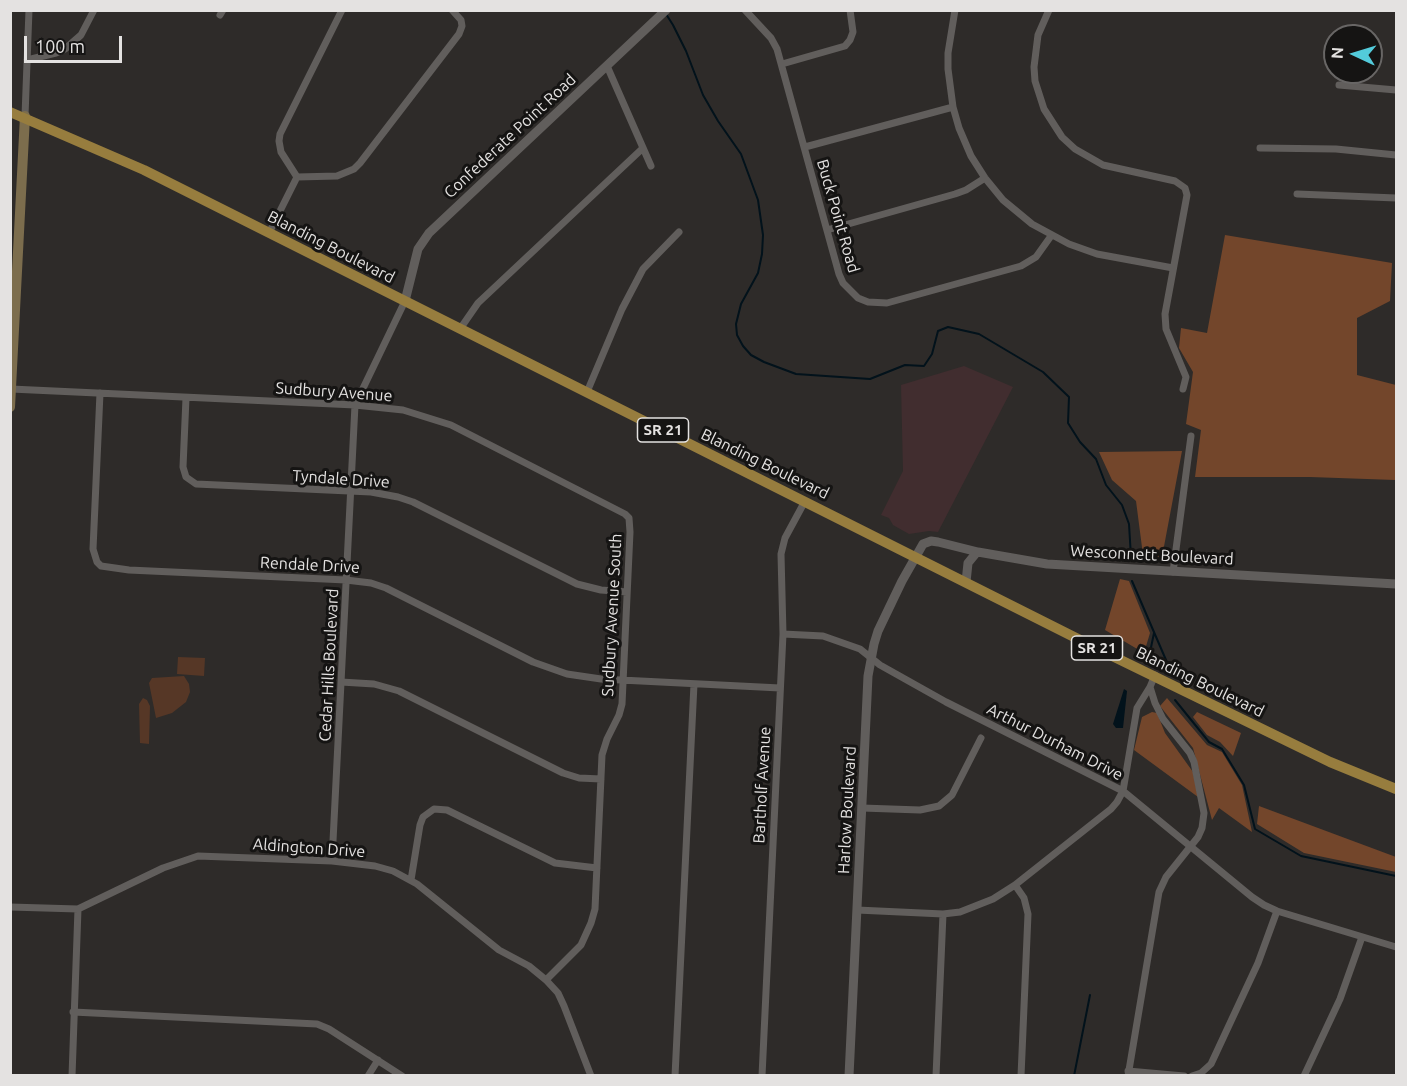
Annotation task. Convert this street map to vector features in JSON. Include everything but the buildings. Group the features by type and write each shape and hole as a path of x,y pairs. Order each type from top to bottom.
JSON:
{"main road":[{"name":"Blanding Boulevard","path":"10,102 25,116"},
{"name":"Blanding Boulevard","path":"10,112 25,116 144,170 1330,762 1396,789"},
{"path":"10,407 25,116"}],"street":[{"path":"25,116 29,10"},
{"path":"27,60 64,49 81,35 94,10"},
{"path":"297,177 281,152 280,135 342,10"},
{"path":"297,177 337,176 354,169 360,163 459,34 462,26 459,16 452,10"},
{"name":"Confederate Point Road","path":"405,301 418,249 429,233 666,10"},
{"name":"Buck Point Road","path":"745,10 771,38 777,49 838,274 843,283 858,298 887,303 1021,266 1036,257 1051,236"},
{"path":"782,64 845,46 853,32 850,10"},
{"path":"955,10 948,53 953,106 963,141 985,178 1018,213 1051,236 1097,254 1173,268"},
{"path":"1049,10 1038,35 1035,81 1044,109 1062,137 1088,158 1117,169 1175,181 1185,188 1187,195 1165,314 1166,328 1186,377 1183,388"},
{"path":"607,66 651,166"},
{"path":"1339,85 1396,90"},
{"path":"805,147 953,106"},
{"path":"460,328 478,303 643,148"},
{"path":"1260,148 1336,149 1396,155"},
{"path":"269,233 297,177"},
{"path":"827,230 945,198 966,190 985,178"},
{"path":"1297,194 1396,198"},
{"path":"587,392 622,309 643,269 679,232"},
{"name":"Cedar Hills Boulevard","path":"332,861 355,405 405,301"},
{"name":"Sudbury Avenue","path":"12,389 355,405 403,410 452,425 622,510 629,518"},
{"name":"Rendale Drive","path":"100,393 93,549 97,562 101,566 129,570 371,583 386,588 548,669 584,677 623,681 780,688"},
{"name":"Tyndale Drive","path":"186,398 183,467 186,477 196,484 384,494 413,502 577,584 601,590 627,592"},
{"path":"1173,572 1191,436"},
{"name":"Bartholf Avenue","path":"762,1076 783,634 781,554 785,538 805,501"},
{"name":"Sudbury Avenue South","path":"546,980 574,953 586,935 594,909 602,755 619,715 623,681 629,518"},
{"name":"Wesconnett Boulevard","path":"916,556 923,544 931,541 977,552 1047,564 1396,584"},
{"path":"966,582 968,563 977,552"},
{"name":"Harlow Boulevard","path":"849,1076 871,658 878,631 916,556"},
{"name":"Arthur Durham Drive","path":"783,634 808,634 833,638 860,649 880,665 946,702 1123,791 1252,897 1276,911 1396,947"},
{"path":"857,910 943,914 978,906 1015,885 1111,809 1123,791 1137,708 1155,675"},
{"path":"341,682 374,684 399,691 562,773 579,778 601,779"},
{"path":"675,1076 694,684"},
{"path":"1150,687 1163,719 1185,744 1194,762 1204,813 1202,828 1166,877 1160,892 1128,1073 1184,1076"},
{"path":"862,808 920,810 939,806 952,795 981,738"},
{"path":"411,880 420,825 423,817 434,809 447,810 555,863 597,867"},
{"name":"Aldington Drive","path":"10,907 78,909 176,862 198,856 332,861 375,866 411,880 499,950 529,966 546,980 558,993 591,1076"},
{"path":"1015,885 1024,898 1028,914 1021,1076"},
{"path":"72,1076 78,909"},
{"path":"1192,1076 1201,1073 1211,1064 1258,963 1276,911"},
{"path":"936,1076 943,914"},
{"path":"1304,1076 1340,999 1362,936"},
{"path":"73,1012 318,1024 402,1076"},
{"path":"368,1076 378,1060"}],"shaded area":[{"path":"1225,235 1392,263 1390,301 1357,318 1357,375 1396,385 1395,480 1195,477 1201,430 1186,424 1193,372 1179,348 1181,328 1207,333"},
{"path":"964,366 1013,387 938,532 909,534 893,525 889,518 881,515 903,471 901,385"},
{"path":"1182,451 1162,557 1143,555 1136,501 1112,480 1099,452"},
{"path":"1120,579 1129,581 1150,633 1144,653 1105,630"},
{"path":"178,657 205,658 204,676 177,674"},
{"path":"184,676 189,684 190,692 186,702 172,713 156,718 149,683 152,678"},
{"path":"143,698 150,706 149,744 140,743 139,704"},
{"path":"1167,698 1207,745 1222,752 1242,785 1252,832 1219,808 1212,820 1193,748 1160,706"},
{"path":"1152,712 1157,713 1165,733 1193,772 1198,797 1134,750 1142,717"},
{"path":"1197,712 1241,733 1233,756 1220,742 1207,735 1193,717"},
{"path":"1259,806 1396,857 1396,872 1304,853 1257,824"}],"water":[{"path":"1124,689 1127,691 1123,728 1116,728 1113,724"}],"waterway":[{"path":"666,14 686,51 703,95 741,154 758,200 763,235 762,254 758,273 741,304 736,324 737,335 743,346 751,355 764,362 796,374 870,379 905,365 924,366 932,354 938,331 948,327 979,334 1043,372 1069,397 1068,423 1080,442 1096,459 1106,485 1122,505 1129,524 1131,557"},
{"path":"1132,581 1169,667"},
{"path":"1149,657 1154,633"},
{"path":"1175,700 1209,742 1222,749 1244,785 1255,829 1301,856 1396,876"},
{"path":"1074,1076 1090,995"}]}
